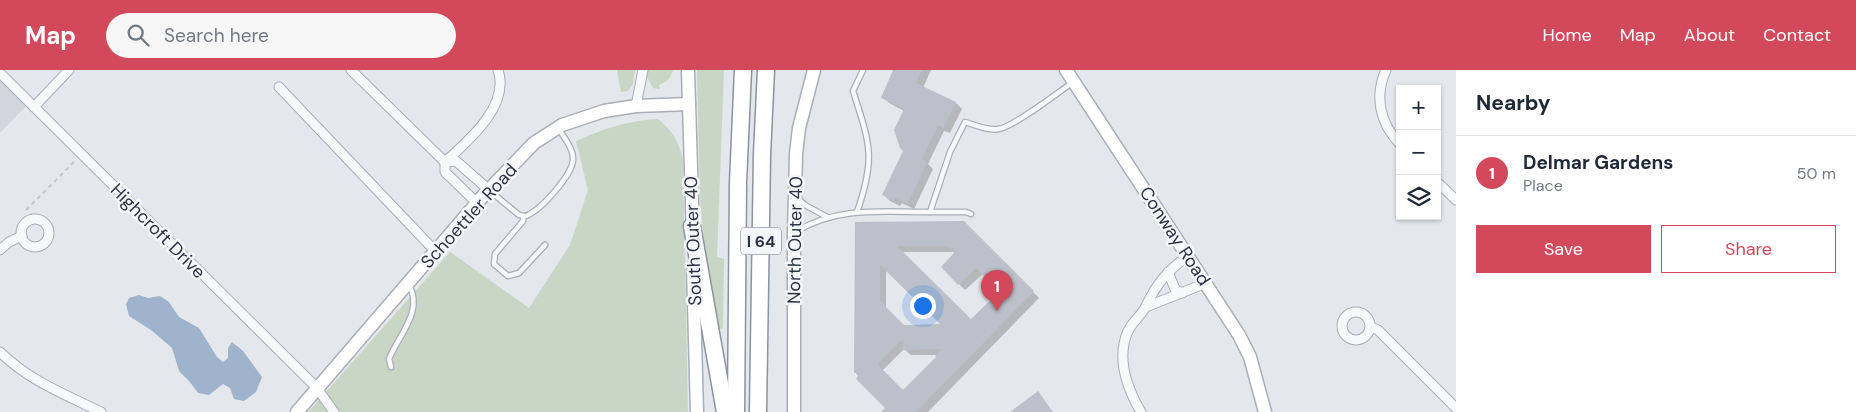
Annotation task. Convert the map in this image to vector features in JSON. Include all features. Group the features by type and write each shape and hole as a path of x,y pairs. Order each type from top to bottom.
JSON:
{"highway":[{"name":"I 64","path":"736,412 738,183 743,70"},
{"name":"I 64","path":"758,412 762,154 766,70"},
{"path":"692,226 725,412"}],"street":[{"path":"34,107 69,70"},
{"path":"351,70 445,162 445,172 477,203"},
{"path":"445,162 458,150 497,104 501,82 498,70"},
{"path":"636,106 643,70"},
{"name":"South Outer 40","path":"688,70 697,412"},
{"name":"North Outer 40","path":"794,412 794,195 799,128 814,70"},
{"name":"Conway Road","path":"1066,70 1239,335 1250,357 1265,412"},
{"path":"1386,70 1381,87 1381,113 1385,126 1396,139"},
{"name":"Highcroft Drive","path":"0,73 317,388 334,412"},
{"path":"279,87 436,252"},
{"name":"Schoettler Road","path":"297,412 477,203 534,143 558,128 588,116 636,106 689,104"},
{"path":"445,162 456,161 489,190"},
{"path":"1441,186 1456,200"},
{"path":"0,250 9,242 22,236"},
{"path":"1141,412 1130,392 1122,359 1128,331 1146,307 1153,290 1168,272 1188,256"},
{"path":"1168,272 1175,289 1182,292"},
{"path":"1146,307 1206,283"},
{"path":"1371,327 1378,330 1456,408"},
{"path":"0,352 16,367 30,376 101,412"}],"lane":[{"path":"857,212 869,172 870,155 868,136 854,91 863,70"},
{"path":"930,212 950,152 965,122 999,129 1011,124 1074,82"},
{"path":"489,190 519,215 530,214 556,190 567,176 573,160 572,152 558,128"},
{"path":"794,195 805,205 827,217"},
{"path":"794,233 815,221 827,217 857,212 966,212 971,214"},
{"path":"524,216 523,221 495,254 494,264 508,276 514,275 519,273 545,245"},
{"path":"391,367 389,359 405,330 414,302 412,291 408,284"}],"path":[{"path":"26,210 76,160"}],"shaded area":[{"path":"0,80 26,106 0,133"}],"green space":[{"path":"617,70 635,70 633,84 628,91 621,92"},
{"path":"648,70 673,70 671,76 659,85 660,89 653,88 647,77"},
{"path":"697,70 724,70 717,257 724,259 723,328 717,330 704,243 700,197"},
{"path":"658,119 675,137 683,160 688,412 308,412 450,252 529,308 570,245 588,190 576,141 616,126"}],"water":[{"path":"139,295 148,298 160,296 169,302 179,317 199,328 217,357 223,362 228,358 228,348 232,342 243,351 262,377 256,392 244,401 234,399 230,388 223,384 209,395 198,393 179,371 172,348 151,330 129,316 126,304 129,298"}],"building":[{"path":"893,70 922,70 916,83 956,102 944,128 938,125 922,159 927,162 908,204 895,198 894,201 882,195 903,151 900,148 894,130 904,109 881,98"},
{"path":"964,221 1034,291 916,412 881,412 885,408 856,379 860,373 854,373 855,222","holes":["897,246 946,246 956,251 941,267 958,285 976,268 999,292 971,319","880,265 940,324 904,325 880,301","900,341 903,341 903,350 941,349 935,355 936,357 903,390 877,364"]},
{"path":"1038,391 1053,412 1010,412"}],"place":[{"name":"Delmar Gardens","path":"997,311"}]}
